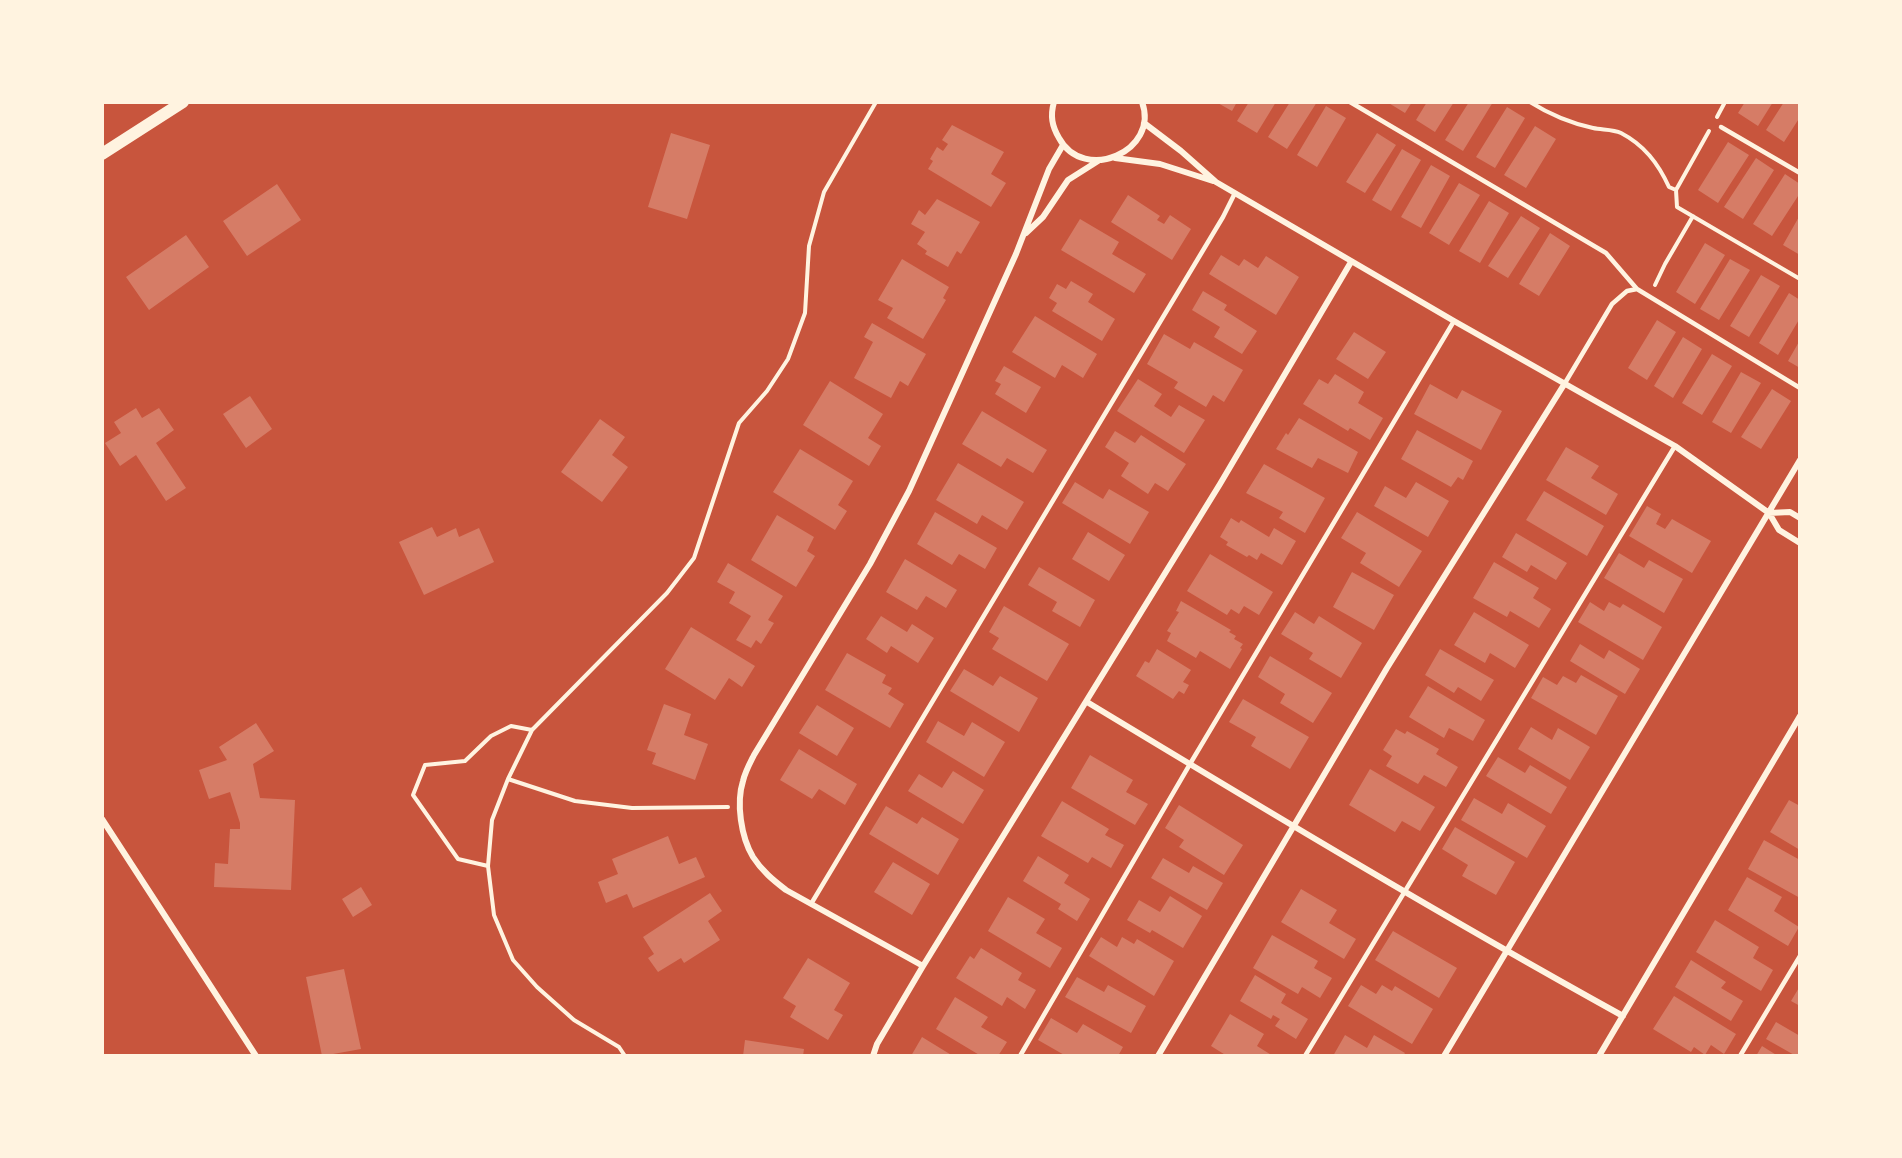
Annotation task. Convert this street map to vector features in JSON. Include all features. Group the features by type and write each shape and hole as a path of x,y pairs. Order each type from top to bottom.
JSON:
{"main road":[{"path":"102,154 183,102"}],"street":[{"path":"1045,102 1051,111"},
{"path":"1053,102 1052,126 1063,145 1079,157 1098,161"},
{"path":"1114,158 1131,148 1140,135 1144,107 1142,102"},
{"path":"1143,123 1181,151 1216,182 1351,262 1675,446 1769,513 1779,530 1800,543"},
{"path":"923,966 786,890 768,876 753,856 744,835 740,807 742,782 754,755 870,564 909,491 1023,235 1049,169 1063,145"},
{"path":"1023,235 1043,217 1068,180 1098,161 1114,158 1160,164 1216,182"},
{"path":"873,1056 877,1044 923,966 1220,484 1351,262"},
{"path":"1158,1056 1387,668 1564,383"},
{"path":"1444,1056 1800,460"},
{"path":"1769,513 1790,512 1800,518"},
{"path":"1087,702 1505,951 1623,1016"},
{"path":"1599,1056 1800,716"},
{"path":"102,819 256,1056"}],"lane":[{"path":"1350,102 1606,253 1637,289 1800,388"},
{"path":"1721,127 1800,173"},
{"path":"811,904 1223,217 1235,193"},
{"path":"1564,383 1612,304 1627,291 1637,289"},
{"path":"1020,1056 1190,764 1454,321"},
{"path":"1305,1056 1675,446"},
{"path":"1740,1056 1800,956"}],"path":[{"path":"625,1056 619,1047 574,1020 537,987 513,960 494,915 488,866 492,820 508,779 532,730 667,593 694,558 739,423 767,391 788,359 806,313 809,246 824,192 876,102"},
{"path":"1530,102 1550,115 1592,128 1618,132 1643,147 1660,168 1669,187 1676,190"},
{"path":"1725,102 1676,190 1677,207 1800,279"},
{"path":"1650,297 1665,264 1693,216"},
{"path":"488,866 458,859 412,795 425,765 465,761 491,736 511,726 532,730"},
{"path":"508,779 575,801 632,808 740,807"}],"building":[{"path":"1216,102 1237,102 1232,111"},
{"path":"1249,102 1276,102 1257,133 1237,121"},
{"path":"1290,102 1317,102 1287,149 1268,137"},
{"path":"1387,102 1412,102 1405,113"},
{"path":"1427,102 1454,102 1435,132 1416,120"},
{"path":"1469,102 1493,102 1463,151 1445,140"},
{"path":"1745,102 1773,102 1758,126 1738,113"},
{"path":"1784,102 1800,102 1800,117 1784,142 1766,130"},
{"path":"1326,106 1346,118 1317,167 1297,155"},
{"path":"1507,107 1525,118 1495,168 1476,157"},
{"path":"952,125 1004,152 991,174 1006,183 991,207 928,169 933,161 930,159 937,147 943,151 948,144 942,140"},
{"path":"1535,126 1556,139 1526,188 1504,175"},
{"path":"671,133 710,145 687,219 648,207"},
{"path":"1377,133 1396,145 1365,193 1346,182"},
{"path":"1728,142 1749,155 1718,203 1698,190"},
{"path":"1402,149 1421,160 1391,211 1372,200"},
{"path":"1756,158 1774,170 1743,219 1724,207"},
{"path":"1431,165 1450,176 1421,228 1401,217"},
{"path":"1785,174 1800,184 1800,193 1772,236 1753,224"},
{"path":"1459,183 1480,195 1449,245 1429,233"},
{"path":"277,184 301,220 247,256 223,221"},
{"path":"1128,195 1160,216 1157,220 1164,224 1170,215 1191,229 1172,260 1111,222"},
{"path":"937,199 980,222 961,254 957,251 948,267 925,254 927,251 917,244 925,232 911,224 919,210 925,215"},
{"path":"1489,201 1509,213 1480,263 1459,251"},
{"path":"1800,215 1800,255 1783,245"},
{"path":"1521,216 1540,228 1508,278 1488,266"},
{"path":"1080,219 1119,242 1112,254 1146,274 1134,293 1061,250"},
{"path":"1550,233 1570,246 1539,296 1519,284"},
{"path":"186,235 209,267 149,310 126,277"},
{"path":"1705,243 1725,255 1695,304 1676,292"},
{"path":"1221,255 1239,266 1244,259 1258,268 1266,256 1299,277 1276,315 1209,274"},
{"path":"902,259 949,287 943,298 946,300 923,339 887,318 893,308 878,300"},
{"path":"1730,259 1750,270 1719,320 1700,309"},
{"path":"1761,275 1780,286 1749,337 1730,326"},
{"path":"1071,281 1093,294 1088,302 1115,319 1102,341 1052,311 1057,303 1049,298 1057,284 1066,289"},
{"path":"1203,291 1227,305 1224,310 1257,331 1242,354 1214,337 1220,327 1192,310"},
{"path":"1789,293 1800,300 1800,318 1778,355 1759,343"},
{"path":"1035,316 1097,354 1083,378 1062,365 1055,378 1012,352"},
{"path":"1657,320 1676,332 1647,380 1628,368"},
{"path":"872,323 926,354 908,386 900,381 891,398 854,378 873,342 864,337"},
{"path":"1354,332 1386,352 1368,379 1336,359"},
{"path":"1164,334 1190,349 1194,342 1243,370 1224,402 1213,395 1206,407 1174,388 1178,382 1147,364"},
{"path":"1683,337 1702,349 1673,398 1654,386"},
{"path":"1800,340 1800,368 1788,361"},
{"path":"1712,354 1732,366 1702,415 1682,403"},
{"path":"1004,366 1041,387 1026,413 995,394 1001,384 995,381"},
{"path":"1741,372 1761,383 1731,433 1712,422"},
{"path":"1335,374 1364,392 1358,403 1383,418 1370,440 1350,428 1348,431 1303,404 1319,379 1328,384"},
{"path":"1138,379 1162,394 1154,406 1171,417 1179,405 1205,420 1184,453 1117,411"},
{"path":"830,381 883,414 868,438 881,446 869,466 803,425"},
{"path":"1430,384 1457,399 1462,390 1502,411 1481,450 1414,414"},
{"path":"1772,389 1791,401 1761,449 1741,437"},
{"path":"250,396 272,429 246,448 223,414"},
{"path":"136,408 142,418 159,408 174,430 156,443 186,488 166,501 136,455 120,466 105,443 121,433 114,422"},
{"path":"982,411 1047,450 1033,473 1007,458 1001,467 962,444"},
{"path":"1299,418 1358,452 1348,473 1318,458 1312,468 1276,449"},
{"path":"600,419 625,437 612,455 628,467 602,502 561,472"},
{"path":"1417,430 1473,461 1463,480 1458,477 1451,487 1401,459"},
{"path":"1115,431 1135,443 1141,435 1186,464 1168,491 1155,483 1148,494 1121,476 1129,463 1105,447"},
{"path":"1566,447 1599,466 1591,478 1618,494 1606,515 1546,480"},
{"path":"800,449 853,481 838,505 847,511 835,530 773,492"},
{"path":"958,463 1024,502 1007,530 982,515 977,524 936,500"},
{"path":"1264,464 1325,498 1305,533 1279,518 1283,512 1246,493"},
{"path":"1075,482 1103,499 1109,489 1149,512 1130,544 1062,503"},
{"path":"1416,482 1449,501 1428,537 1374,506 1385,486 1406,498"},
{"path":"1544,491 1604,526 1587,556 1526,520"},
{"path":"1647,506 1661,514 1656,524 1665,529 1672,519 1711,541 1692,573 1629,536"},
{"path":"935,512 997,548 985,569 959,554 952,565 917,544"},
{"path":"1357,512 1422,551 1399,587 1360,563 1366,553 1341,538"},
{"path":"777,515 814,537 807,551 815,556 796,587 751,560"},
{"path":"1231,518 1239,523 1241,520 1269,537 1274,528 1296,541 1282,565 1261,553 1257,560 1249,555 1247,557 1226,545 1228,542 1220,537"},
{"path":"432,527 437,537 456,528 459,537 479,528 494,562 424,595 399,542"},
{"path":"1088,532 1125,555 1109,581 1072,559"},
{"path":"1516,533 1567,563 1556,580 1531,565 1527,572 1502,557"},
{"path":"1619,553 1644,568 1649,560 1683,579 1664,613 1604,578"},
{"path":"1210,554 1273,592 1259,615 1244,606 1239,614 1231,609 1227,615 1187,591"},
{"path":"905,559 957,590 946,608 926,596 917,610 886,592"},
{"path":"1494,562 1539,588 1533,598 1551,609 1539,628 1510,611 1507,617 1473,598"},
{"path":"728,563 783,596 768,620 774,623 761,644 756,640 751,648 736,640 751,616 729,603 735,592 717,582"},
{"path":"1039,567 1095,600 1080,627 1052,611 1057,602 1028,585"},
{"path":"1352,572 1394,595 1374,630 1333,607"},
{"path":"1181,601 1231,630 1229,632 1236,636 1234,639 1243,644 1230,669 1200,651 1196,658 1167,641 1171,633 1167,631 1179,612 1176,611"},
{"path":"1590,602 1604,611 1609,602 1620,608 1623,604 1662,627 1643,660 1578,622"},
{"path":"1004,606 1069,644 1047,681 992,649 999,638 989,632"},
{"path":"1295,612 1314,624 1319,616 1362,643 1341,678 1309,659 1313,653 1281,634"},
{"path":"1474,612 1529,645 1515,668 1490,653 1485,663 1454,645"},
{"path":"881,616 907,632 912,624 934,638 918,663 891,646 887,653 866,639"},
{"path":"691,627 755,666 742,687 729,678 715,700 665,669"},
{"path":"1580,644 1604,659 1609,650 1640,669 1625,694 1570,661"},
{"path":"1157,649 1191,670 1183,682 1189,685 1184,694 1179,691 1173,699 1136,676 1145,661 1149,663"},
{"path":"1440,649 1494,680 1481,701 1458,687 1454,693 1425,675"},
{"path":"847,653 886,675 882,683 892,688 888,694 904,704 890,728 825,690"},
{"path":"1270,656 1332,693 1313,723 1280,703 1285,694 1258,677"},
{"path":"964,669 993,686 1000,676 1038,698 1019,732 950,691"},
{"path":"1581,675 1618,696 1596,735 1531,698 1543,677 1557,685 1563,676 1576,683"},
{"path":"1428,686 1485,720 1473,741 1449,728 1444,738 1409,717"},
{"path":"1243,699 1309,737 1290,769 1251,746 1256,737 1229,722"},
{"path":"664,704 691,714 684,735 708,744 695,780 652,764 656,753 647,750"},
{"path":"817,705 854,728 837,756 799,733"},
{"path":"938,721 964,736 972,722 1005,742 984,777 926,742"},
{"path":"256,723 274,751 253,764 260,798 295,800 291,890 214,887 215,863 228,864 230,829 240,829 240,823 230,792 209,799 199,770 227,760 219,747"},
{"path":"1531,727 1552,740 1558,728 1590,747 1570,780 1518,749"},
{"path":"1396,729 1405,734 1407,731 1439,749 1436,754 1458,767 1446,787 1424,775 1418,784 1386,766 1392,756 1383,750"},
{"path":"799,749 857,784 845,805 819,789 812,799 780,780"},
{"path":"1090,755 1133,780 1126,792 1148,804 1135,825 1071,788"},
{"path":"1498,757 1525,773 1530,765 1567,787 1551,814 1486,776"},
{"path":"1370,769 1435,807 1420,831 1402,821 1395,832 1349,805"},
{"path":"953,771 984,790 963,824 908,791 919,774 942,788"},
{"path":"1474,798 1502,814 1508,803 1546,826 1527,858 1461,820"},
{"path":"1789,800 1800,806 1800,850 1770,832"},
{"path":"1062,801 1109,829 1105,835 1124,845 1111,868 1092,857 1088,863 1041,836"},
{"path":"1179,805 1243,845 1224,875 1179,847 1184,840 1165,828"},
{"path":"886,806 917,824 922,817 959,839 938,875 869,834"},
{"path":"1455,827 1515,862 1496,895 1462,876 1468,865 1442,849"},
{"path":"668,836 679,864 696,857 705,877 633,908 627,894 606,903 598,882 618,874 612,859"},
{"path":"1764,840 1800,860 1798,871 1800,872 1800,898 1748,869"},
{"path":"1038,856 1069,875 1064,883 1090,899 1077,921 1058,909 1061,904 1023,881"},
{"path":"1163,858 1189,873 1193,866 1223,883 1207,910 1151,878"},
{"path":"893,862 930,884 912,915 874,892"},
{"path":"1747,877 1782,897 1774,911 1799,927 1788,946 1728,910"},
{"path":"361,887 372,905 353,917 342,899"},
{"path":"1301,889 1337,910 1329,923 1356,939 1344,959 1281,922"},
{"path":"710,893 722,911 708,921 720,940 684,963 681,958 658,972 648,958 654,954 643,937"},
{"path":"1170,896 1202,916 1183,948 1152,930 1150,933 1127,920 1139,900 1160,912"},
{"path":"1008,897 1045,919 1036,933 1062,948 1050,968 988,931"},
{"path":"1715,920 1759,947 1753,958 1773,970 1761,991 1696,952"},
{"path":"1393,931 1457,968 1439,998 1375,960"},
{"path":"1272,935 1318,961 1314,968 1332,978 1320,998 1302,987 1298,994 1253,968"},
{"path":"1101,937 1117,947 1122,937 1134,944 1137,939 1174,961 1154,996 1089,956"},
{"path":"981,948 1022,973 1018,980 1036,990 1025,1009 1007,997 1002,1006 956,978 970,956 974,959"},
{"path":"808,958 850,983 834,1010 843,1015 828,1040 790,1017 796,1006 783,998"},
{"path":"1691,960 1726,982 1721,988 1743,1001 1731,1021 1675,987"},
{"path":"344,969 361,1049 322,1056 306,977"},
{"path":"1255,975 1286,994 1281,1003 1308,1019 1296,1039 1275,1026 1280,1019 1273,1015 1271,1019 1240,1001"},
{"path":"1077,977 1104,992 1108,985 1146,1006 1131,1033 1065,997"},
{"path":"1361,985 1376,994 1382,985 1392,991 1395,986 1433,1009 1412,1044 1348,1006"},
{"path":"1800,986 1800,1006 1791,1001"},
{"path":"1674,996 1736,1034 1724,1054 1711,1045 1705,1055 1694,1047 1691,1052 1653,1029"},
{"path":"955,997 988,1017 981,1027 1007,1042 998,1056 981,1056 936,1029"},
{"path":"1230,1014 1264,1034 1257,1046 1273,1056 1227,1056 1211,1046"},
{"path":"1051,1018 1077,1033 1083,1024 1123,1047 1118,1056 1066,1056 1038,1040"},
{"path":"1776,1022 1800,1036 1800,1056 1766,1039"},
{"path":"1345,1035 1367,1048 1374,1035 1405,1053 1403,1056 1333,1056"},
{"path":"922,1037 953,1056 911,1056"},
{"path":"745,1040 804,1049 803,1056 743,1056"},
{"path":"1762,1046 1778,1056 1756,1056"}]}
